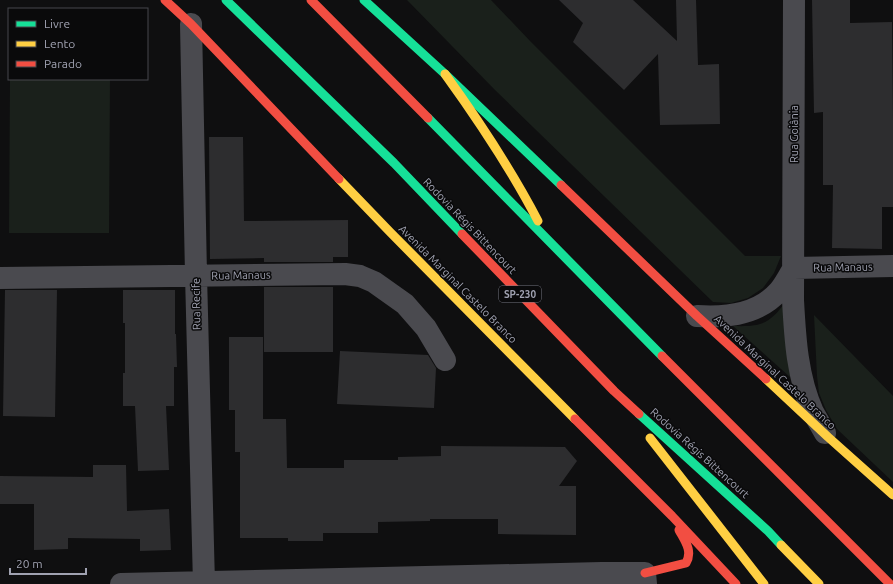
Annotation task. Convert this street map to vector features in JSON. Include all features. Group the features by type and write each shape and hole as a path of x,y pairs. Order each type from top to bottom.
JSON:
{"main road":[{"name":"Avenida Marginal Castelo Branco","path":"165,0 191,24 390,232 672,516 736,584"},
{"name":"Rodovia Régis Bittencourt","path":"226,0 394,163 614,392 768,531 820,584"},
{"path":"311,0 634,328 890,584"},
{"name":"Avenida Marginal Castelo Branco","path":"364,0 445,74 697,316 893,495"},
{"path":"445,74 478,120 509,168 529,203 547,240"},
{"path":"614,392 764,584"},
{"path":"645,579 686,563 690,559 686,542 672,516"}],"street":[{"name":"Rua Goiânia","path":"794,0 793,300 795,331 804,388 813,411 828,437"},
{"name":"Rua Recife","path":"191,24 204,583"},
{"name":"Rua Manaus","path":"794,268 893,266"},
{"path":"697,316 723,317 740,314 757,308 770,301 780,290 794,268"},
{"name":"Rua Manaus","path":"0,278 345,274 360,276 374,282 405,304 426,328 445,360"},
{"path":"121,584 602,573 645,579"}],"shaded area":[{"path":"407,0 491,0 745,256 781,256 774,273 763,288 748,298 731,303 713,302 495,90"},
{"path":"10,80 110,80 109,233 9,233"},
{"path":"786,301 790,377 733,326 758,325 775,315"},
{"path":"814,315 893,396 893,482 837,429 826,410 819,393"}],"building":[{"path":"559,0 633,0 677,41 676,0 696,0 698,65 719,64 720,124 660,125 658,54 624,90 573,42 583,23"},
{"path":"812,0 850,0 850,23 892,22 893,207 882,207 882,249 832,248 833,185 823,185 823,112 814,113"},
{"path":"209,137 243,137 244,221 348,220 348,257 333,257 333,262 264,262 264,258 210,259"},
{"path":"264,287 333,287 333,352 264,352"},
{"path":"5,290 57,290 55,417 3,416"},
{"path":"123,290 175,290 177,367 174,367 174,406 166,406 169,470 138,471 135,406 123,406 123,373 125,373 125,323 123,323"},
{"path":"229,337 263,337 263,419 286,419 287,468 344,468 344,460 398,460 398,457 441,456 441,446 565,447 577,461 559,486 576,486 576,535 498,534 498,519 430,519 430,521 378,522 378,533 323,533 323,541 288,541 288,538 240,538 240,452 235,452 235,410 229,410"},
{"path":"340,351 428,355 436,368 434,408 337,404"},
{"path":"93,465 126,465 127,511 169,509 171,550 140,551 140,539 68,538 68,549 34,550 34,504 0,504 0,476 93,477"}],"traffic: fast":[{"path":"226,0 394,163 462,234"},
{"path":"364,0 445,74 561,185"},
{"path":"428,118 662,356"},
{"path":"639,414 768,531 781,545"}],"traffic: slow":[{"path":"445,74 494,146 538,221"},
{"path":"339,179 575,419"},
{"path":"766,379 893,495"},
{"path":"650,438 764,584"},
{"path":"781,545 819,584"}],"traffic: jam":[{"path":"165,0 191,24 339,179"},
{"path":"311,0 428,118"},
{"path":"561,185 697,316 766,379"},
{"path":"462,234 614,391 639,414"},
{"path":"662,356 890,584"},
{"path":"575,419 672,516 736,584"},
{"path":"645,573 686,563 689,554 686,542 679,530"}]}
